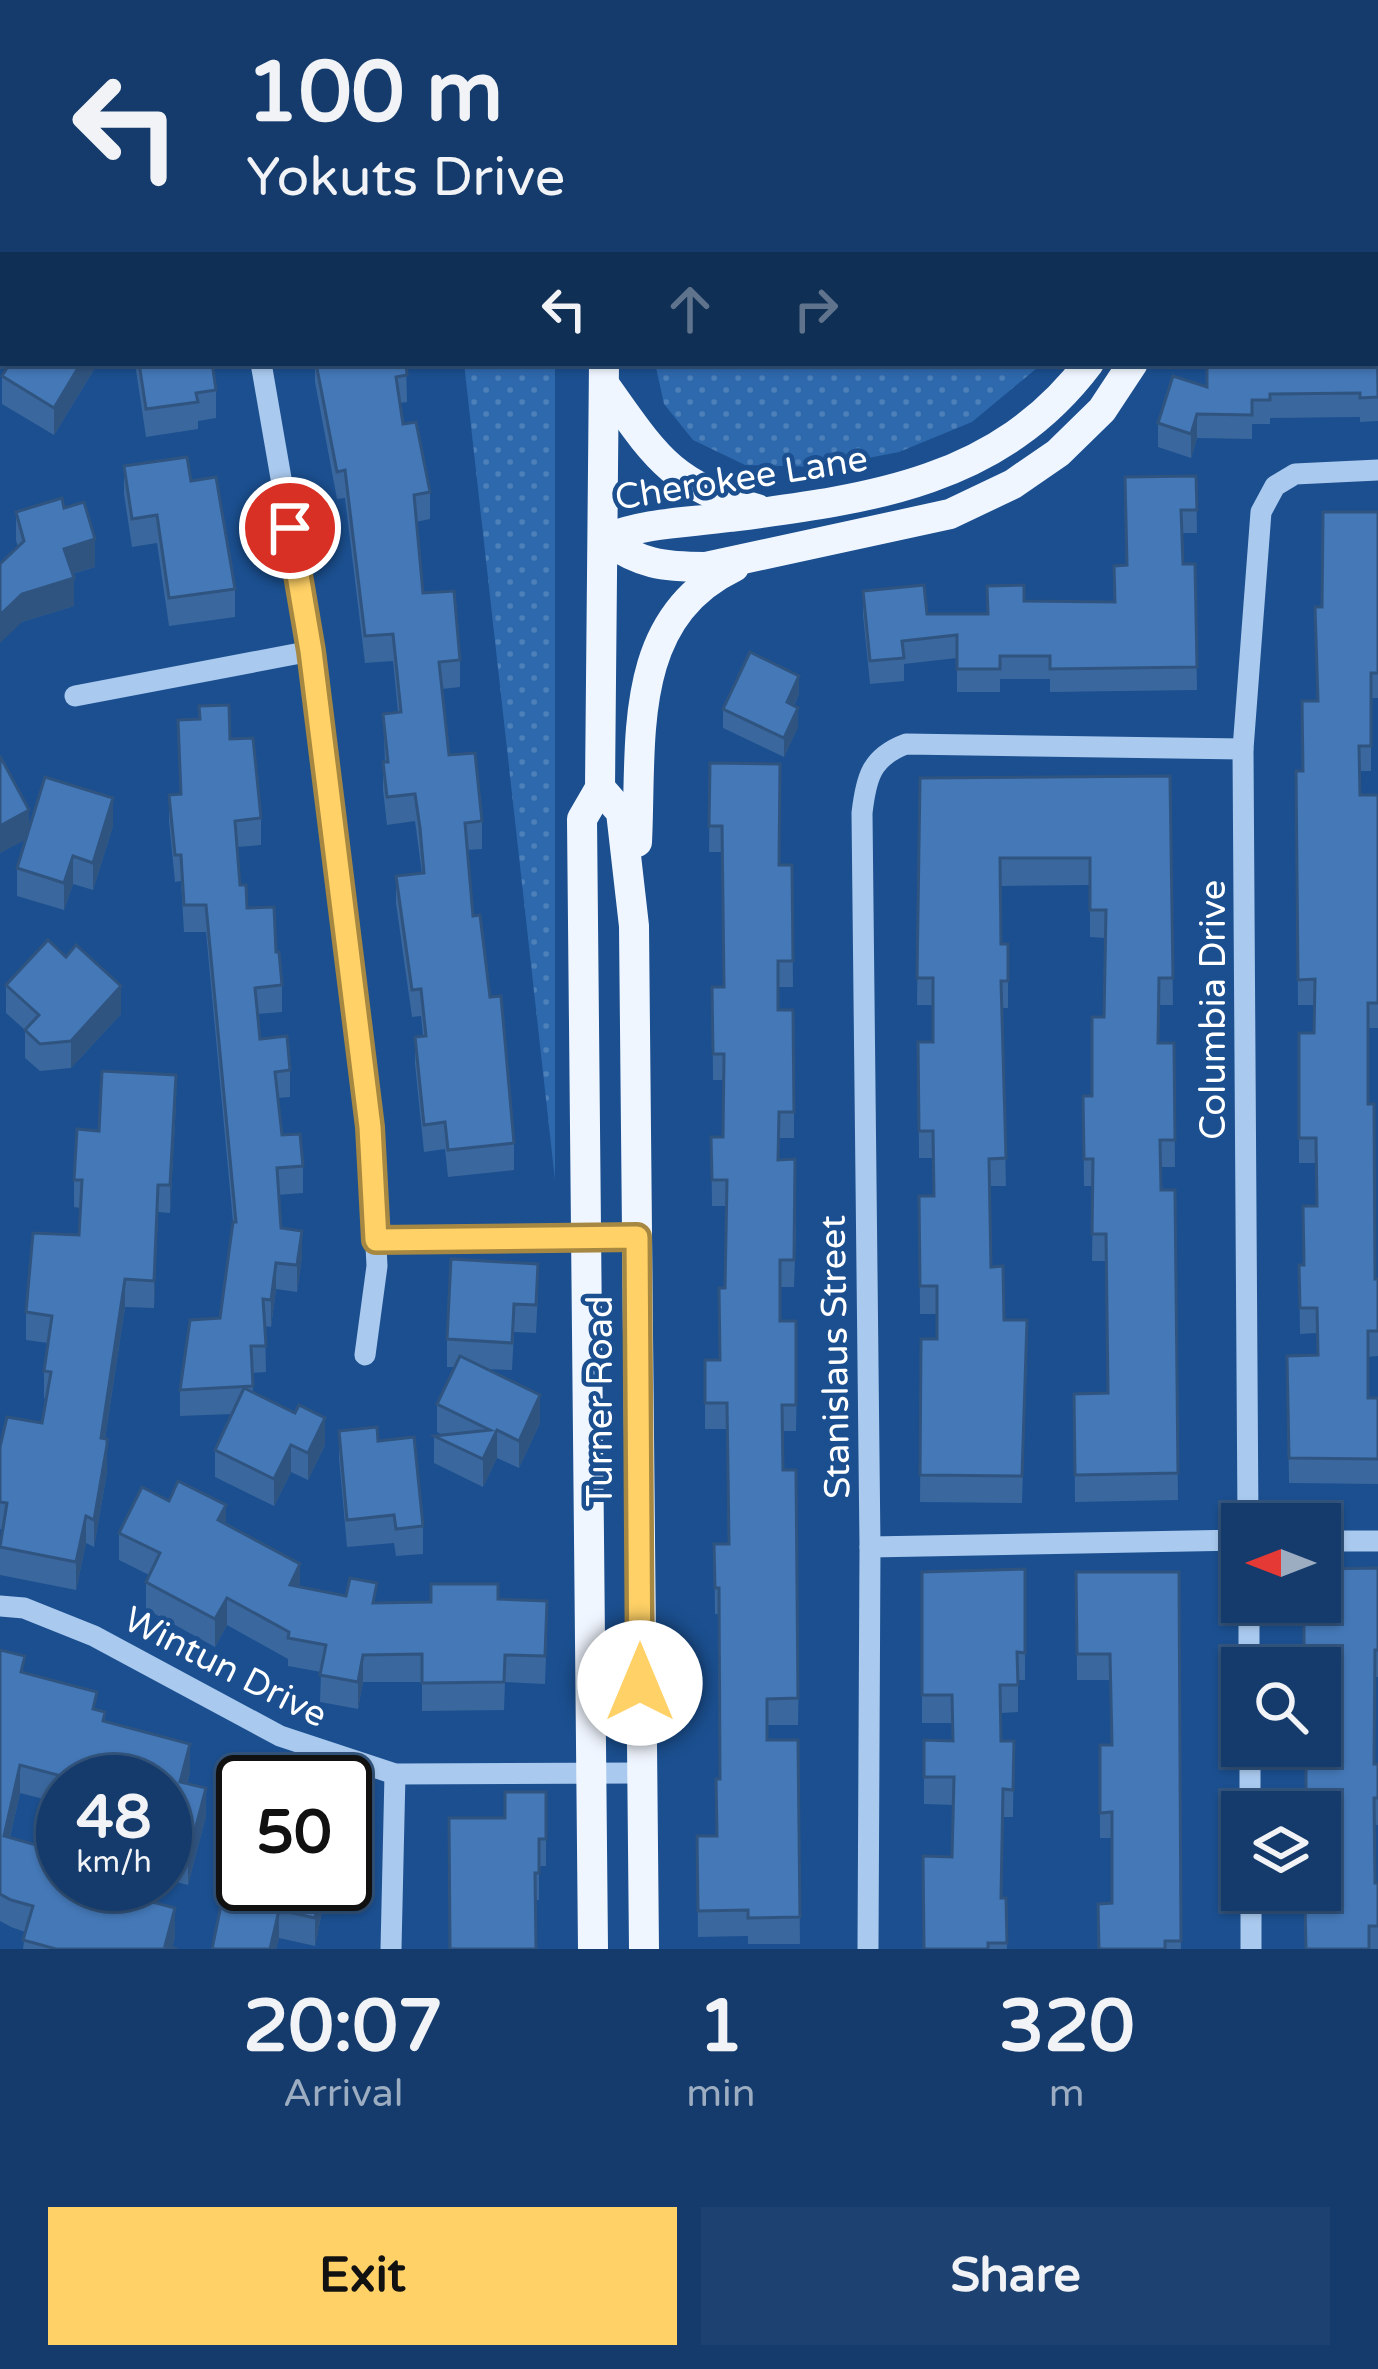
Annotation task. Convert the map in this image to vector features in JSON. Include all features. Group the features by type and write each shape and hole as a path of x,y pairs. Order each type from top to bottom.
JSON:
{"main road":[{"name":"Cherokee Lane","path":"604,539 641,525 769,512 891,491 1007,444 1065,395 1087,366"},
{"name":"Cherokee Lane","path":"604,539 634,559 668,567 706,567 950,514 1013,484 1058,453 1087,424 1131,366"},
{"path":"604,374 660,462 688,484 769,512"},
{"name":"Turner Road","path":"593,1949 582,819 600,788 604,374"},
{"path":"634,926 644,704 658,641 694,591 746,561"},
{"name":"Turner Road","path":"600,788 621,812 634,926 644,1949"}],"street":[{"path":"262,366 311,651 370,1127 376,1240 365,1355"},
{"name":"Columbia Drive","path":"1248,1503 1244,749 1261,512 1275,486 1295,474 1378,470"},
{"path":"75,696 311,651"},
{"name":"Stanislaus Street","path":"868,1949 862,813 866,777 882,753 906,744 1244,749"},
{"path":"376,1240 637,1237"},
{"path":"869,1547 1221,1540"},
{"path":"1341,1541 1378,1541"},
{"name":"Wintun Drive","path":"0,1606 24,1608 94,1636 280,1736 394,1774 640,1772"},
{"path":"391,1949 394,1774"},
{"path":"1251,1911 1251,1949"}],"shaded area":[{"path":"464,366 555,366 555,1180"},
{"path":"656,366 1039,366 972,422 899,452 822,467 745,465 693,440 664,404"}],"building":[{"path":"8,366 79,366 54,408 2,376"},
{"path":"139,366 212,366 216,390 196,393 198,402 146,409"},
{"path":"317,366 406,366 407,375 396,377 403,424 416,422 430,492 414,495 423,593 454,591 460,660 439,662 449,755 475,753 482,821 465,823 473,916 480,915 490,997 501,996 514,1143 448,1150 445,1122 424,1125 415,1037 426,1036 421,989 412,990 396,876 424,873 420,828 415,794 387,797 383,714 401,712 393,634 365,636 345,470 337,472"},
{"path":"1207,366 1378,366 1378,397 1270,394 1270,400 1252,400 1252,415 1197,414 1191,434 1158,423 1173,376 1207,387"},
{"path":"187,457 191,481 216,477 235,589 169,598 157,515 132,519 124,466"},
{"path":"1196,476 1197,510 1181,510 1183,564 1195,564 1197,667 1050,669 1050,656 1000,656 1000,669 957,669 957,635 902,641 904,658 870,661 863,591 924,585 927,614 988,614 987,586 1024,585 1024,601 1115,602 1114,566 1127,565 1125,477"},
{"path":"62,498 64,508 84,502 95,539 64,549 74,578 22,594 0,615 0,564 24,541 16,512"},
{"path":"1323,512 1378,512 1378,673 1371,673 1371,746 1359,746 1360,795 1378,795 1378,1003 1368,1003 1368,1104 1374,1104 1378,1331 1368,1331 1368,1398 1378,1398 1378,1459 1289,1458 1287,1356 1318,1355 1317,1308 1300,1308 1303,1206 1317,1206 1316,1138 1299,1138 1299,1033 1314,1033 1315,979 1298,980 1296,771 1303,771 1302,701 1318,701 1315,607 1322,607"},
{"path":"750,652 799,676 787,702 798,708 784,738 723,709"},
{"path":"229,705 230,739 253,738 261,818 235,821 240,885 246,885 247,908 274,907 279,952 282,985 255,988 260,1039 287,1036 290,1070 275,1072 282,1135 300,1134 303,1166 277,1168 281,1228 302,1231 297,1265 276,1263 271,1300 263,1299 266,1346 251,1346 253,1386 180,1390 190,1320 220,1318 236,1222 206,905 184,905 181,855 175,855 169,795 181,794 178,720 200,719 199,706"},
{"path":"0,756 29,810 0,826"},
{"path":"710,763 780,764 779,865 792,865 793,961 778,961 778,1010 793,1010 794,1112 779,1112 778,1160 795,1159 794,1260 780,1260 780,1321 796,1321 796,1405 782,1405 783,1470 796,1470 798,1698 767,1699 767,1740 798,1740 800,1917 748,1918 748,1910 698,1911 697,1836 717,1836 716,1779 720,1779 719,1588 715,1588 714,1544 729,1544 727,1403 705,1403 705,1360 720,1360 719,1288 725,1288 727,1180 712,1180 711,1137 723,1137 724,1054 713,1054 712,987 724,987 722,826 709,826"},
{"path":"1170,776 1173,978 1159,978 1158,1043 1174,1043 1175,1140 1160,1140 1161,1190 1175,1190 1178,1473 1075,1475 1074,1394 1108,1393 1106,1234 1092,1234 1093,1159 1084,1159 1083,1096 1092,1096 1092,1017 1104,1017 1106,910 1090,910 1090,858 1000,858 1001,944 1008,944 1008,981 1001,981 1006,1158 989,1159 991,1267 1003,1266 1004,1320 1027,1320 1022,1476 920,1475 921,1339 937,1339 937,1286 920,1286 919,1196 934,1196 933,1131 919,1131 918,1042 933,1042 933,978 917,978 920,778"},
{"path":"45,777 113,798 93,863 73,856 64,883 17,868"},
{"path":"48,940 66,957 76,945 121,986 71,1041 40,1044 25,1030 39,1015 6,985"},
{"path":"102,1071 176,1075 170,1185 158,1185 154,1281 125,1279 101,1438 107,1439 107,1445 94,1520 86,1516 76,1562 0,1547 7,1503 0,1502 0,1447 7,1417 42,1423 51,1372 44,1371 52,1316 26,1312 33,1233 79,1235 82,1180 74,1180 77,1129 99,1131"},
{"path":"451,1259 538,1264 536,1305 514,1304 512,1343 447,1339"},
{"path":"460,1356 540,1395 519,1441 497,1430 483,1459 434,1436 490,1430 437,1404"},
{"path":"244,1388 295,1413 299,1405 325,1418 308,1453 291,1445 274,1479 215,1450"},
{"path":"377,1427 378,1441 414,1437 423,1526 396,1529 394,1515 347,1520 339,1431"},
{"path":"178,1481 226,1505 218,1520 300,1564 290,1585 346,1596 350,1578 377,1583 373,1603 431,1602 431,1584 498,1584 498,1599 547,1601 545,1656 505,1655 504,1682 422,1683 422,1654 363,1655 358,1682 320,1675 326,1645 288,1638 289,1632 227,1598 215,1619 146,1582 160,1553 119,1533 142,1487 169,1501"},
{"path":"1378,1568 1374,1764 1378,1764 1378,1798 1374,1798 1378,1926 1369,1926 1369,1949 1306,1949 1305,1911 1341,1911 1341,1791 1306,1791 1306,1767 1341,1767 1341,1647 1304,1647 1304,1623 1341,1623 1341,1569"},
{"path":"1025,1569 1025,1653 1017,1652 1018,1685 1000,1685 1001,1741 1014,1741 1013,1790 1003,1789 1001,1898 1006,1898 1007,1943 988,1943 988,1949 924,1949 923,1856 952,1857 954,1777 924,1777 924,1740 953,1741 952,1695 922,1695 922,1572"},
{"path":"1076,1572 1179,1572 1181,1941 1165,1941 1165,1949 1099,1949 1098,1904 1112,1903 1112,1812 1100,1813 1100,1745 1112,1745 1110,1654 1077,1654"},
{"path":"0,1650 25,1656 21,1672 97,1692 93,1709 105,1712 103,1721 190,1744 187,1755 36,1755 36,1769 20,1765 4,1836 36,1845 36,1911 174,1911 165,1946 177,1949 56,1949 23,1940 33,1906 0,1894"},
{"path":"192,1785 206,1788 192,1842"},
{"path":"505,1792 546,1792 546,1839 539,1839 539,1873 535,1873 536,1949 450,1949 449,1818 505,1818"},
{"path":"220,1911 279,1911 270,1949 212,1949"},
{"path":"284,1911 316,1911 315,1918"}],"route":[{"path":"290,528 311,651 370,1127 376,1240 637,1237 640,1683"}]}
